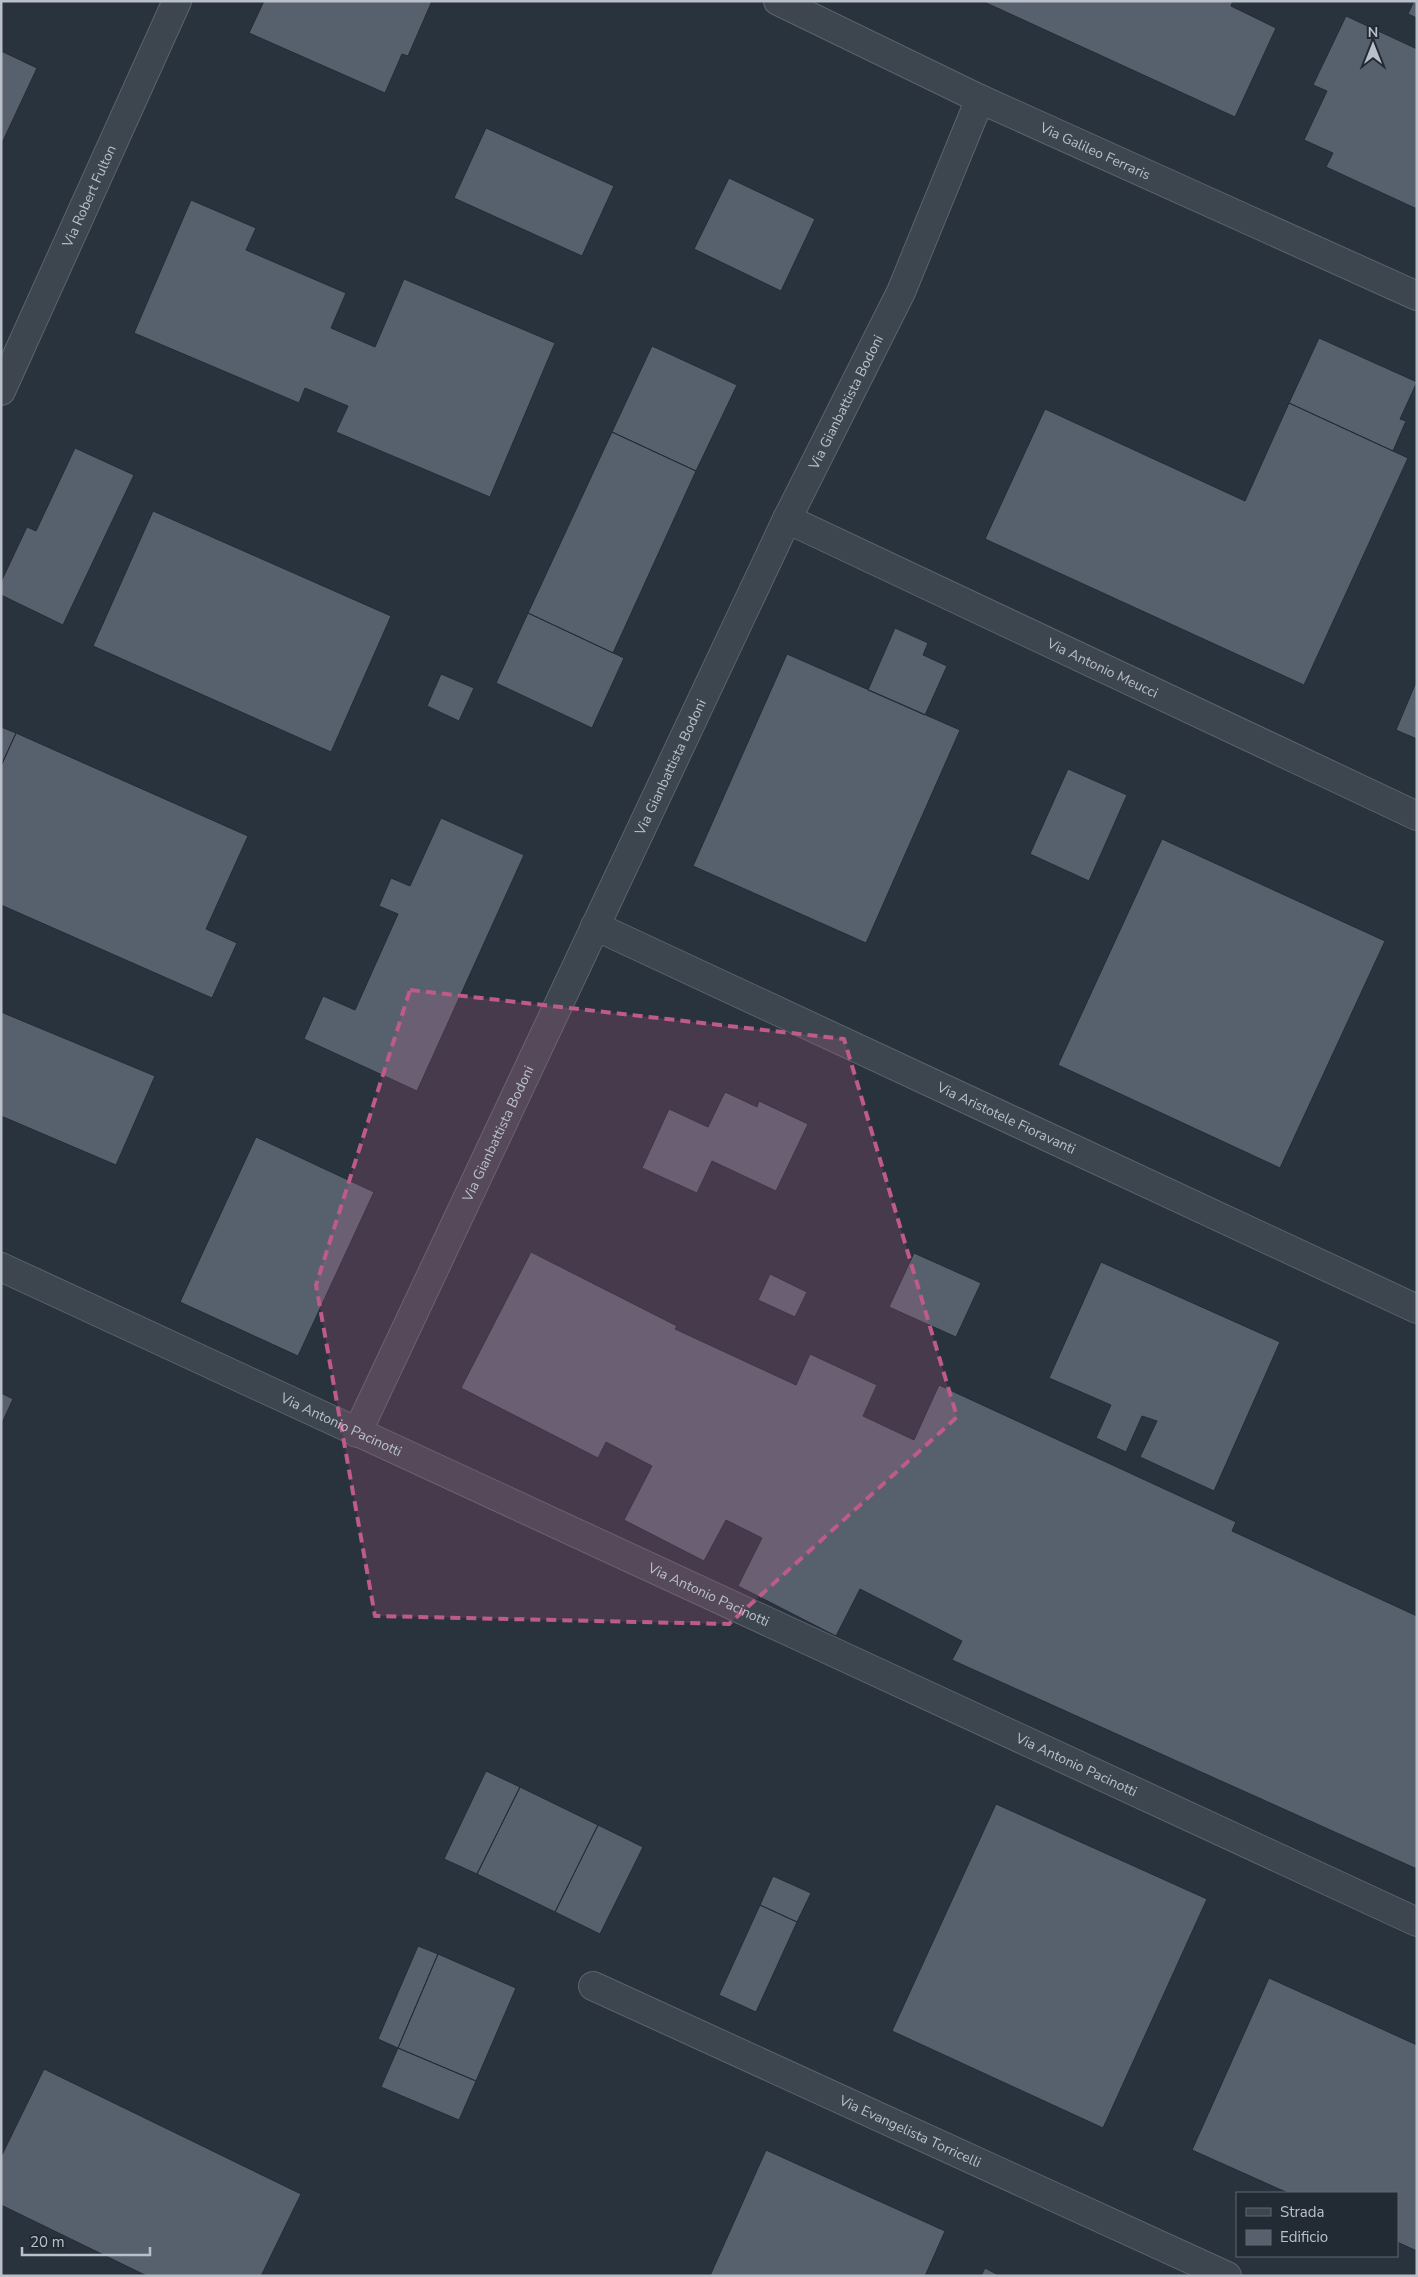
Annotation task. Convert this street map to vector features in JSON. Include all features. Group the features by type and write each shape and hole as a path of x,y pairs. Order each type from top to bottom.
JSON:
{"street":[{"name":"Via Robert Fulton","path":"1,390 177,1"},
{"name":"Via Galileo Ferraris","path":"778,1 980,99 1417,296"},
{"name":"Via Gianbattista Bodoni","path":"357,1433 787,519 901,292 980,99"},
{"name":"Via Antonio Meucci","path":"787,519 1417,816"},
{"name":"Via Aristotele Fioravanti","path":"595,926 1417,1309"},
{"name":"Via Antonio Pacinotti","path":"1,1267 1417,1922"},
{"name":"Via Evangelista Torricelli","path":"593,1986 1227,2276"}],"highlighted area":[{"path":"410,990 844,1039 957,1417 729,1624 375,1616 316,1285"}],"building":[{"path":"264,1 432,1 408,56 402,54 385,93 249,33"},
{"path":"982,1 1233,1 1231,6 1276,28 1235,117"},
{"path":"1414,1 1417,1 1417,18 1408,14"},
{"path":"1346,16 1417,49 1417,209 1326,167 1333,153 1304,140 1327,91 1313,85"},
{"path":"1,51 37,68 1,145"},
{"path":"486,128 614,186 582,256 454,198"},
{"path":"729,178 815,219 781,291 694,249"},
{"path":"191,200 256,228 246,250 346,293 331,328 375,347 404,279 555,343 490,497 336,432 348,406 305,388 299,403 134,333"},
{"path":"1319,338 1417,382 1400,419 1406,421 1393,451 1289,403"},
{"path":"652,346 737,385 696,471 612,432"},
{"path":"1289,403 1408,458 1304,685 985,539 1045,409 1245,501"},
{"path":"612,432 696,471 613,653 528,613"},
{"path":"75,448 134,475 63,625 1,595 1,582 27,527 36,531"},
{"path":"153,511 391,616 331,752 93,646"},
{"path":"528,613 624,658 592,728 496,683"},
{"path":"895,628 928,643 923,655 947,666 925,715 868,690"},
{"path":"787,654 960,730 866,943 693,866"},
{"path":"441,674 474,688 459,721 427,706"},
{"path":"1417,680 1417,739 1396,730"},
{"path":"1,727 16,733 1,766"},
{"path":"16,733 248,836 206,929 237,943 212,998 1,905 1,766"},
{"path":"1068,769 1127,795 1089,881 1030,854"},
{"path":"441,818 524,855 417,1091 304,1039 323,996 355,1010 398,914 379,906 391,878 410,886"},
{"path":"1162,839 1385,941 1280,1168 1058,1065"},
{"path":"1,1012 155,1076 116,1165 1,1116"},
{"path":"725,1092 757,1107 759,1101 808,1124 776,1191 712,1161 697,1193 642,1168 669,1109 708,1127"},
{"path":"256,1137 374,1192 298,1356 180,1302"},
{"path":"531,1252 677,1326 675,1329 796,1385 810,1354 877,1385 863,1416 914,1440 939,1385 1236,1522 1232,1531 1417,1616 1417,1869 952,1660 962,1641 860,1589 836,1636 738,1586 762,1538 726,1520 704,1561 624,1520 652,1466 606,1442 598,1458 461,1388"},
{"path":"914,1253 981,1283 956,1337 889,1307"},
{"path":"1101,1262 1280,1342 1214,1491 1140,1457 1157,1421 1142,1416 1126,1452 1096,1438 1111,1405 1049,1378"},
{"path":"770,1274 807,1292 795,1317 758,1300"},
{"path":"1,1393 13,1399 1,1425"},
{"path":"486,1771 520,1787 477,1874 444,1859"},
{"path":"520,1787 598,1825 555,1912 477,1874"},
{"path":"996,1804 1207,1899 1103,2128 892,2031"},
{"path":"598,1825 643,1847 600,1934 555,1912"},
{"path":"773,1876 811,1893 797,1922 760,1905"},
{"path":"760,1905 797,1922 756,2012 719,1995"},
{"path":"418,1946 438,1954 398,2048 378,2039"},
{"path":"438,1954 516,1988 476,2081 398,2048"},
{"path":"1269,1978 1417,2045 1417,2251 1398,2242 1398,2192 1286,2192 1192,2150"},
{"path":"398,2048 476,2081 459,2120 381,2087"},
{"path":"44,2069 301,2194 261,2276 147,2276 1,2205 1,2157"},
{"path":"766,2150 945,2231 925,2276 710,2276"},
{"path":"985,2268 1000,2276 981,2276"}]}
